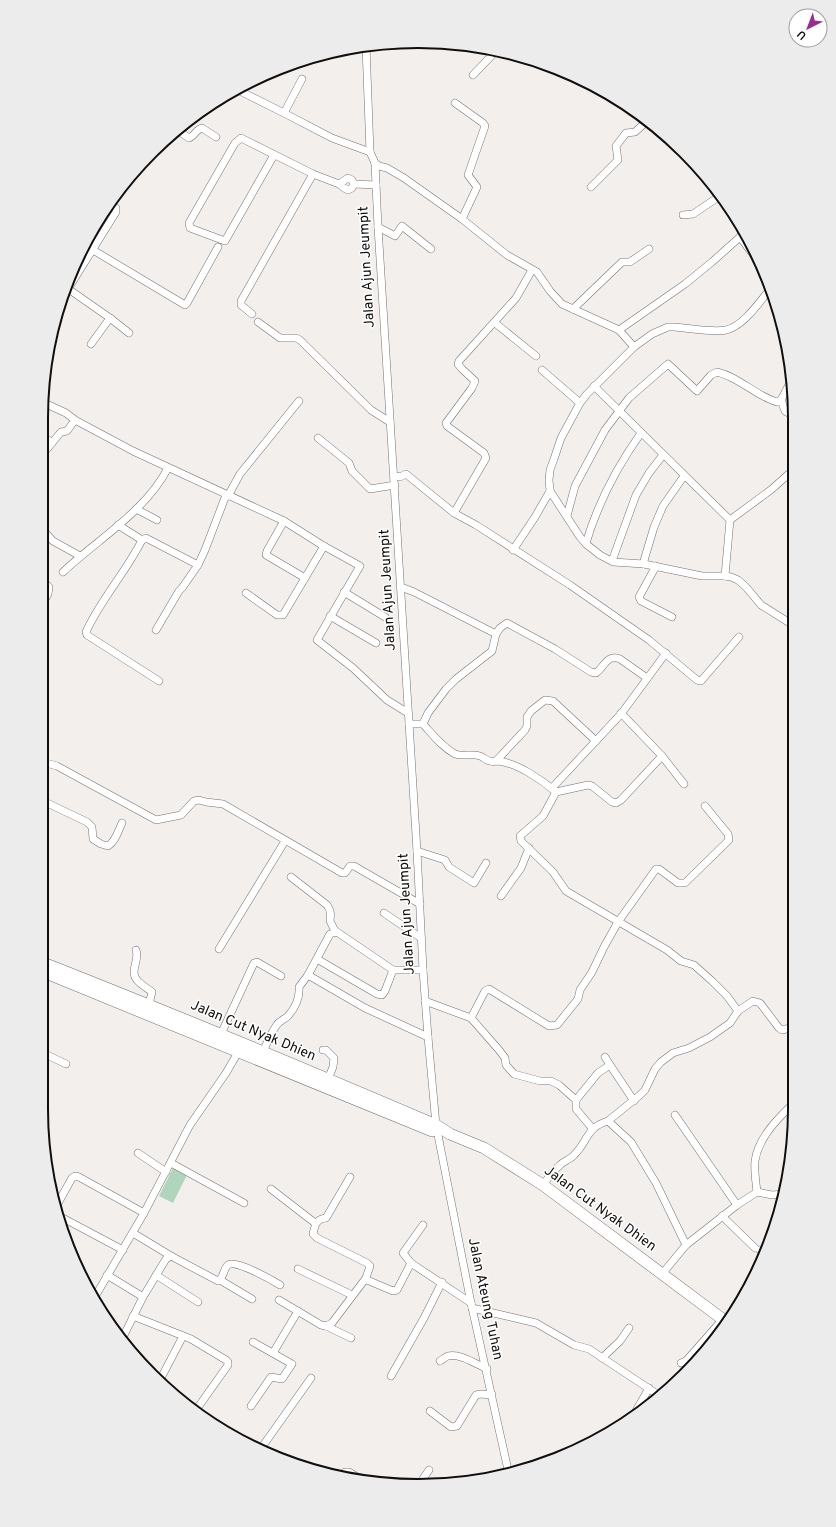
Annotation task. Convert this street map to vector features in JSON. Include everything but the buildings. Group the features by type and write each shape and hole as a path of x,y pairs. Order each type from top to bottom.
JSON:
{"highway":[{"name":"Jalan Cut Nyak Dhien","path":"48,965 221,1034 241,1048 263,1052 328,1079 437,1129"},
{"name":"Jalan Cut Nyak Dhien","path":"48,974 241,1048 484,1148 543,1185 723,1319"}],"street":[{"name":"Jalan Ajun Jeumpit","path":"366,52 370,152 377,165 376,185 378,227 390,422 395,476 425,1001 437,1129"},
{"path":"473,75 492,55"},
{"path":"284,112 302,79"},
{"path":"243,92 337,140 370,152"},
{"path":"455,103 485,126 468,175 477,187 462,219"},
{"path":"591,187 618,160 616,146 624,134 635,132 643,124"},
{"path":"182,133 189,138 202,128 216,137"},
{"path":"274,155 225,241 190,228 189,224 237,141 241,138 313,174 339,184 346,190 352,188 354,184 376,185"},
{"path":"377,165 387,168 462,219 507,255 537,272 562,304 619,330 634,347"},
{"path":"252,314 241,305 241,301 313,174"},
{"path":"683,214 693,214 715,197"},
{"path":"76,277 116,212 116,208 114,207"},
{"path":"378,227 395,236 402,226 431,249"},
{"path":"619,330 685,284 712,262 740,236"},
{"path":"93,250 185,305 218,247"},
{"path":"573,309 622,262 630,262 649,249"},
{"path":"454,513 486,458 484,453 447,426 446,423 472,388 475,381 458,364 486,330 495,323 516,298 532,270"},
{"path":"71,291 129,333"},
{"path":"766,294 738,325 730,329 720,330 674,326 668,327 652,334 634,347 594,386 580,403 561,438 549,475 550,491 586,544 600,555 612,561 656,566 702,576 725,576 740,582 761,605 788,622"},
{"path":"92,344 110,318"},
{"path":"258,322 280,338 296,338 306,345 346,387 371,410 390,422"},
{"path":"495,323 536,356"},
{"path":"567,516 575,486 605,430 618,411 630,398 668,364 697,391 711,375 717,372 746,385 771,401 777,402 781,400 787,389"},
{"path":"542,370 580,403"},
{"path":"594,386 730,520"},
{"path":"781,400 785,410 788,412"},
{"path":"156,630 179,591 198,565 227,495 240,474 299,401"},
{"path":"49,405 168,468 284,522 360,566 317,640 353,668 387,700 408,713"},
{"path":"48,448 61,432 67,431 75,420"},
{"path":"586,544 593,519 608,486 624,456 641,433"},
{"path":"318,438 349,463 352,471 370,489 395,486"},
{"path":"48,440 52,443"},
{"path":"612,561 636,495 663,455"},
{"path":"63,572 136,509 162,480 168,468"},
{"path":"395,476 400,477 406,474 454,513 476,525 570,585 666,653 697,680 701,681 740,637"},
{"path":"643,564 654,527 663,506 684,476"},
{"path":"725,576 730,520 772,490 788,476"},
{"path":"513,550 532,523 550,491"},
{"path":"136,509 156,520"},
{"path":"284,522 266,555 305,578"},
{"path":"118,525 142,540 146,538 198,565"},
{"path":"48,536 53,541 80,556"},
{"path":"142,540 134,557 118,579 86,632 86,635 159,680"},
{"path":"246,593 280,616 286,612 324,546"},
{"path":"656,566 639,597 641,601 672,617"},
{"path":"401,587 414,592 496,634"},
{"path":"344,592 385,617"},
{"path":"330,616 376,643"},
{"path":"423,724 428,713 446,689 456,679 492,651 496,634 500,628 507,623 556,649 591,672 596,673 609,658 615,657 647,678"},
{"path":"666,653 621,713 554,790 543,816 520,836 521,841 553,872 566,891 608,914 618,922 667,950 681,960 694,965 727,996 738,1011"},
{"path":"496,761 525,730 527,726 527,718 531,711 545,700 553,701 596,741"},
{"path":"621,713 662,756 684,784"},
{"path":"409,724 423,724 439,742 455,754 481,756 490,762 496,761 511,765 532,775 554,790 588,785 592,786 612,802 616,803 621,800 662,756"},
{"path":"48,764 57,766 156,820 181,815 194,801 199,800 223,804 342,873 345,873 350,866 354,866 420,904"},
{"path":"48,803 87,822 92,827 93,838 108,846 115,839 122,823"},
{"path":"471,1018 485,991 489,989 549,1026 557,1025 578,999 580,990 592,972 618,922 656,869 659,869 678,883 685,883 729,840 728,834 705,806"},
{"path":"219,949 285,841"},
{"path":"501,896 521,868 529,848"},
{"path":"417,851 445,860 449,867 474,883 486,863"},
{"path":"291,877 327,905 331,915 330,921 337,932 393,970 423,970"},
{"path":"384,913 421,938"},
{"path":"263,1052 274,1028 280,1020 287,1017 298,1001 300,994 299,987 308,975 330,934 337,932"},
{"path":"136,950 138,954 134,974 136,979 152,992 149,1004"},
{"path":"317,959 377,994 382,995 393,970"},
{"path":"221,1034 254,963 257,962 281,976"},
{"path":"308,975 365,1008 428,1037"},
{"path":"425,1001 471,1018 499,1050 505,1058 506,1065 514,1074 540,1081 551,1081 559,1085 576,1100"},
{"path":"543,1185 560,1165 574,1156 592,1128 608,1120 634,1101 645,1090 655,1069 661,1062 673,1053 689,1048 710,1037 730,1022 738,1011 753,1001 760,1003 779,1028 782,1030 788,1028"},
{"path":"97,1293 144,1214 190,1125 226,1073 241,1048"},
{"path":"323,1050 326,1050 334,1058 333,1067 328,1079"},
{"path":"48,1055 66,1064"},
{"path":"605,1057 634,1101"},
{"path":"592,1128 576,1109 576,1100 598,1074 610,1065"},
{"path":"757,1192 755,1163 757,1152 773,1126 788,1110"},
{"path":"675,1115 736,1205"},
{"path":"608,1120 631,1142 656,1183 686,1245"},
{"name":"Jalan Ateung Tuhan","path":"437,1129 472,1305 507,1468"},
{"path":"138,1153 166,1172"},
{"path":"171,1163 244,1203"},
{"path":"60,1200 72,1178 75,1176 144,1214"},
{"path":"326,1326 332,1323 366,1278 370,1266 367,1262 317,1238 313,1234 315,1223 320,1218 326,1218 350,1177"},
{"path":"271,1189 315,1223"},
{"path":"662,1274 686,1245 736,1205 757,1192 778,1195"},
{"path":"722,1216 759,1250"},
{"path":"65,1219 123,1250"},
{"path":"423,1225 403,1253 411,1263 442,1282 472,1305 525,1321 532,1321 574,1345 589,1349 655,1393"},
{"path":"133,1233 171,1256 218,1281 220,1280 252,1299"},
{"path":"124,1334 156,1275 166,1259 171,1256"},
{"path":"220,1280 226,1267 232,1263 280,1285"},
{"path":"366,1278 367,1280 393,1292 397,1290 411,1263"},
{"path":"298,1268 352,1296"},
{"path":"107,1275 143,1297"},
{"path":"156,1275 198,1302"},
{"path":"392,1376 442,1282"},
{"path":"279,1300 321,1325 351,1338"},
{"path":"273,1352 298,1312"},
{"path":"133,1316 184,1336 228,1362 228,1365 198,1407"},
{"path":"602,1358 620,1341 629,1328"},
{"path":"681,1363 686,1361 716,1329"},
{"path":"162,1376 184,1336"},
{"path":"251,1406 271,1377 282,1379 292,1364 253,1342"},
{"path":"440,1361 447,1356 457,1356 486,1369"},
{"path":"263,1445 311,1378"},
{"path":"639,1406 649,1388"},
{"path":"430,1411 451,1427 457,1426 476,1396 481,1394 492,1396"},
{"path":"423,1479 430,1470"}],"green space":[{"path":"173,1168 187,1175 173,1203 159,1196"}]}
